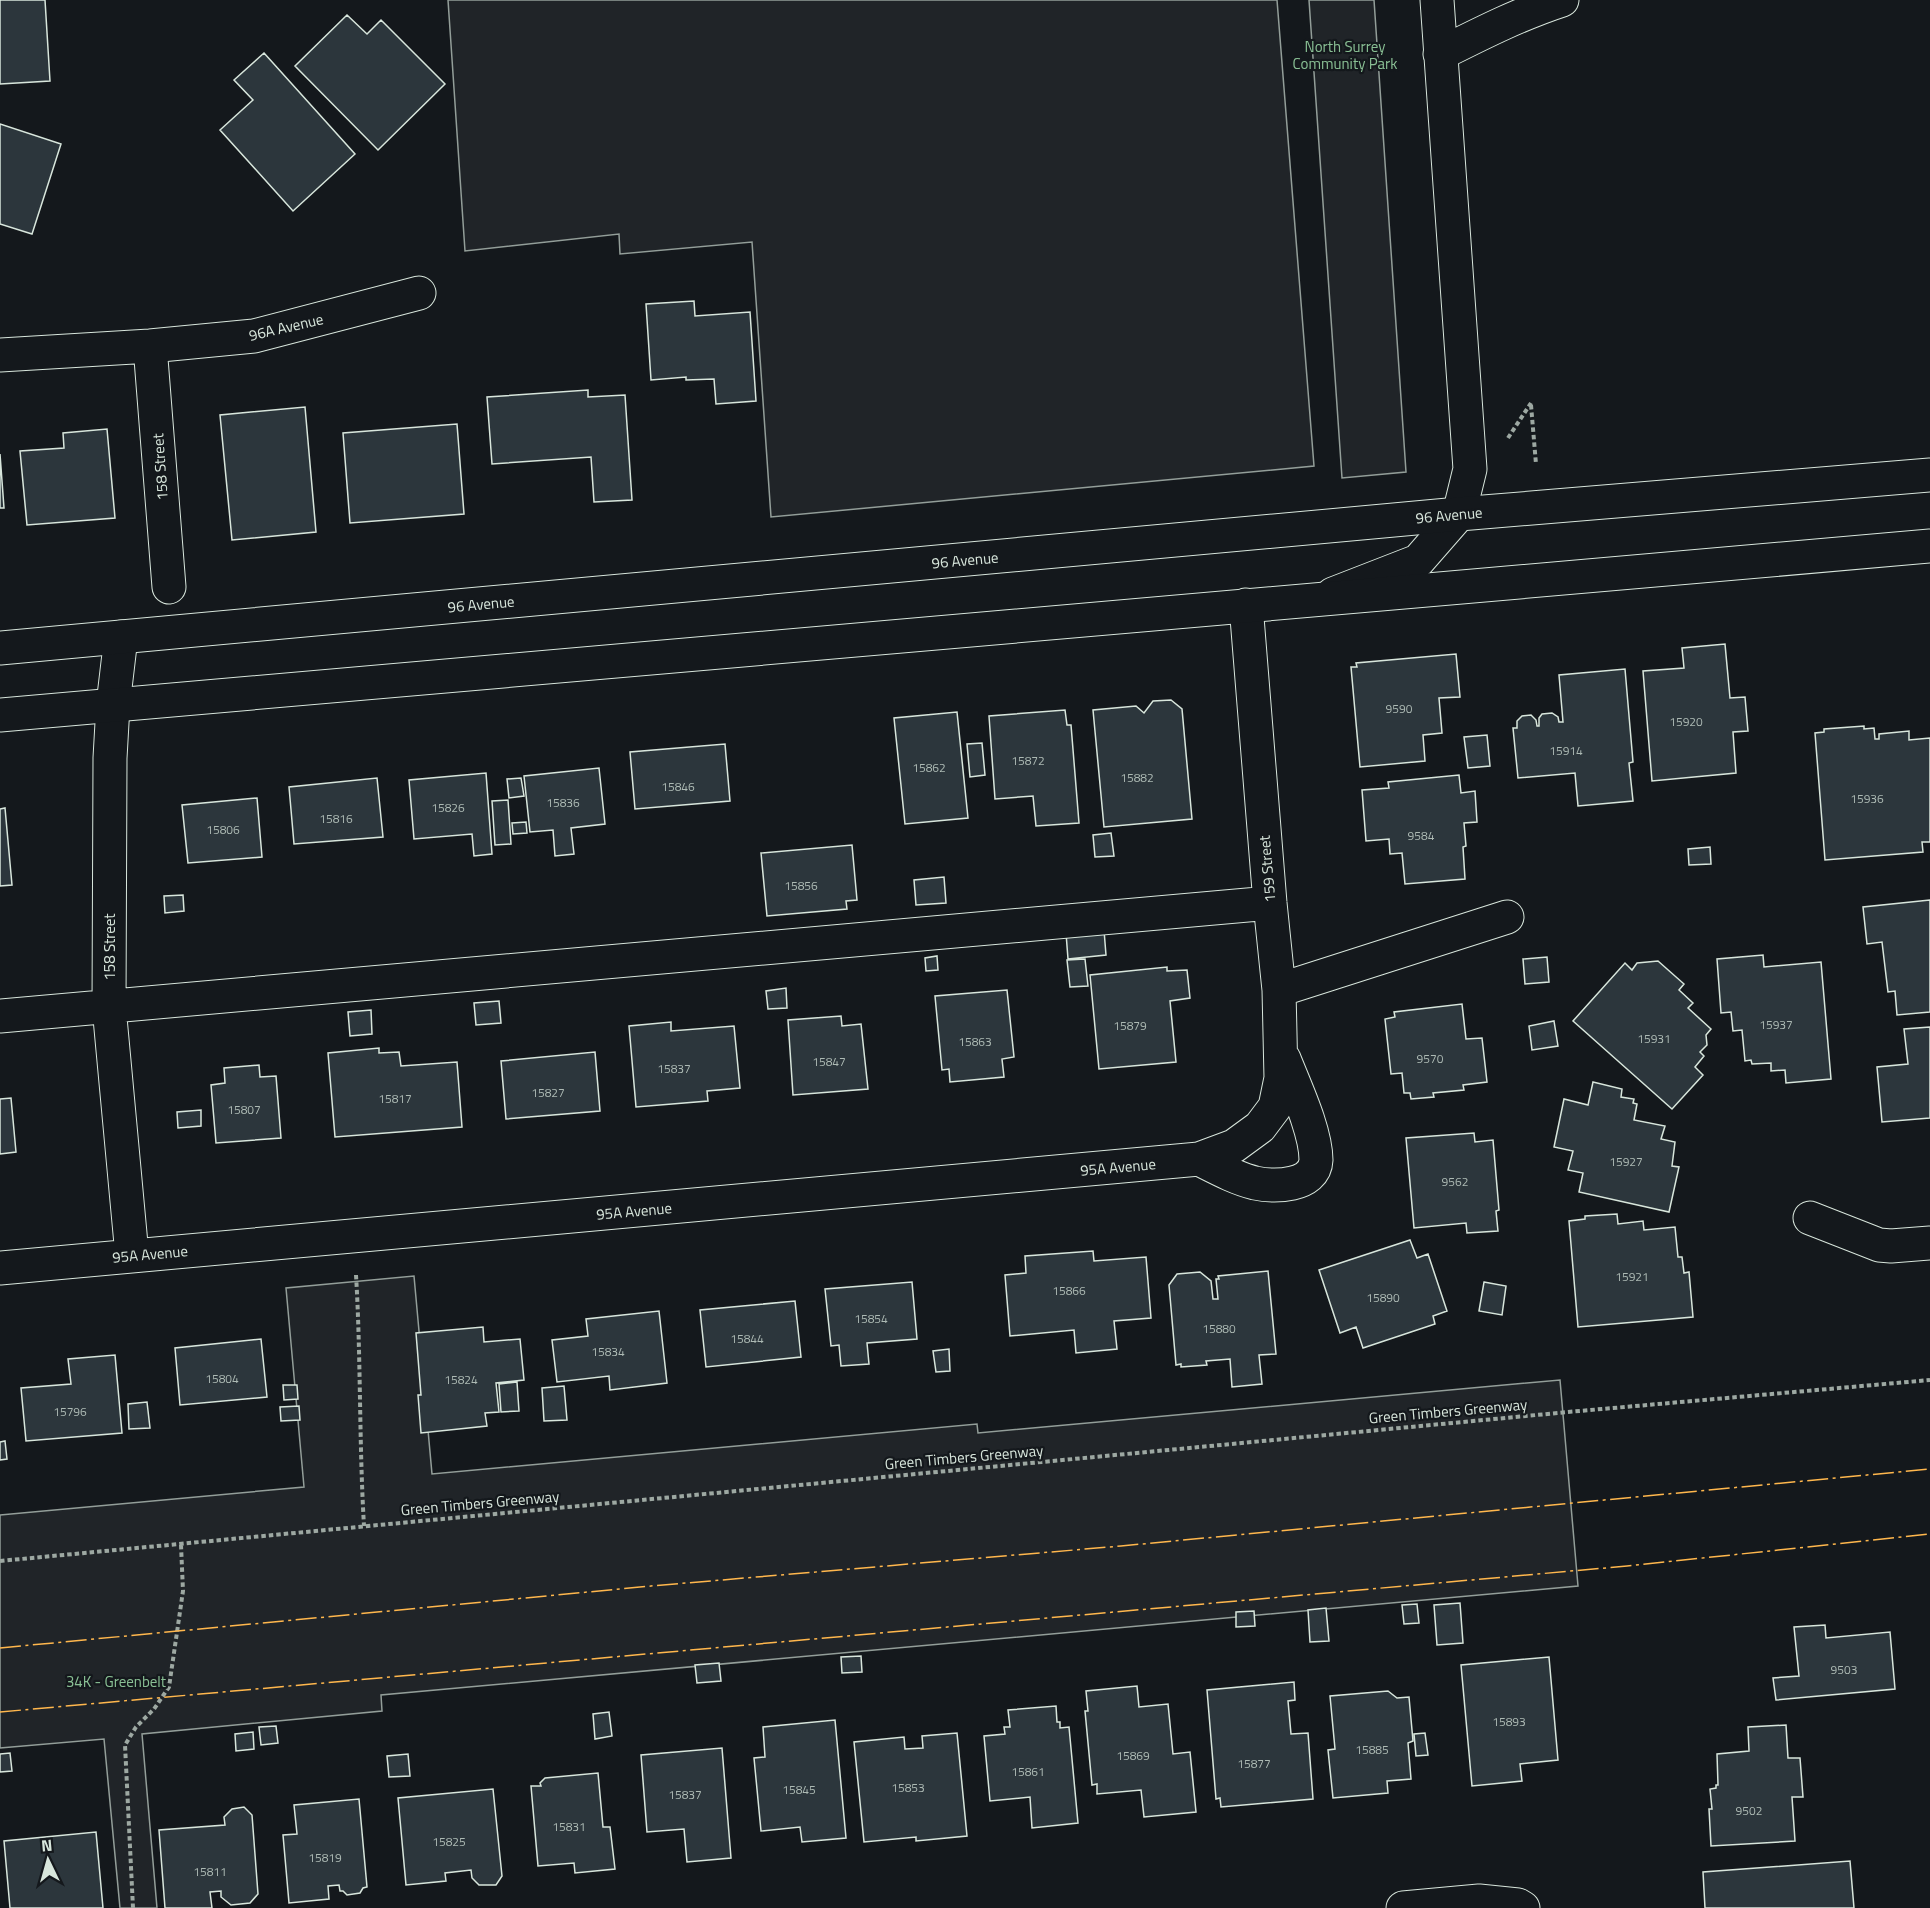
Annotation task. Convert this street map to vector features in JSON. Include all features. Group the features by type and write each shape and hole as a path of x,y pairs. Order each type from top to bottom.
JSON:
{"main road":[{"path":"1322,598 1418,561 1459,514 1470,469 1437,0"},
{"path":"1440,54 1501,23 1562,0"},
{"name":"96A Avenue","path":"0,355 150,346 254,336 419,293"},
{"name":"158 Street","path":"150,346 169,588"},
{"name":"96 Avenue","path":"0,648 1459,514 1930,475"},
{"path":"0,715 1930,546"},
{"name":"159 Street","path":"1246,605 1279,990 1281,1077 1275,1107 1260,1127"},
{"name":"158 Street","path":"121,638 113,705 110,758 109,1007 132,1255"},
{"path":"0,1016 1270,903"},
{"path":"1279,990 1507,917"},
{"path":"1199,1159 1226,1173 1255,1183 1284,1185 1300,1181 1311,1175 1316,1163 1315,1146 1280,1049"},
{"name":"95A Avenue","path":"0,1268 1199,1159 1234,1146 1260,1127"},
{"path":"1810,1218 1879,1245 1930,1242"},
{"path":"1403,1908 1479,1901 1518,1905 1523,1908"}],"path":[{"path":"1531,403 1536,464"},
{"path":"356,1268 360,1337 361,1486 364,1526"},
{"name":"Green Timbers Greenway","path":"0,1561 1568,1412 1930,1380"},
{"path":"133,1908 125,1745 136,1727 154,1709 169,1687 183,1591 181,1545"}],"green space":[{"path":"448,0 1277,0 1314,466 771,517 752,242 620,254 619,234 465,251"},
{"name":"North Surrey Community Park","path":"1309,0 1374,0 1406,472 1342,478"},
{"name":"34K - Greenbelt","path":"414,1276 432,1474 977,1424 978,1433 1560,1380 1578,1586 381,1695 382,1711 142,1734 157,1908 120,1908 104,1739 0,1748 0,1515 304,1487 286,1288"}],"building":[{"path":"0,0 45,0 50,81 0,84"},
{"path":"347,15 367,34 381,20 445,84 378,150 295,66"},
{"path":"264,53 355,154 293,211 220,130 253,100 234,80"},
{"path":"0,124 61,144 32,234 0,224"},
{"path":"694,301 695,316 750,312 756,401 716,404 714,379 686,380 686,377 651,380 646,304"},
{"path":"588,390 588,397 625,395 632,500 594,502 591,457 492,464 487,397"},
{"path":"305,407 316,532 232,540 220,415"},
{"path":"457,424 464,514 350,523 343,433"},
{"path":"107,429 115,518 27,525 20,451 64,448 63,433"},
{"path":"0,454 4,508 0,508"},
{"path":"1725,644 1730,698 1745,697 1748,731 1733,732 1736,773 1652,781 1643,671 1684,668 1682,648"},
{"path":"1456,654 1460,697 1439,698 1442,733 1423,735 1425,761 1360,767 1351,667 1357,667 1356,663"},
{"path":"1625,669 1633,762 1629,763 1633,801 1578,806 1575,773 1518,778 1513,728 1517,728 1517,721 1522,716 1531,715 1536,720 1537,726 1539,726 1539,718 1542,714 1552,713 1558,717 1559,722 1563,722 1559,675"},
{"path":"1171,700 1182,709 1192,819 1104,827 1093,710 1136,706 1144,713 1153,701"},
{"path":"1065,710 1067,725 1071,725 1079,823 1036,826 1033,796 995,799 989,716"},
{"path":"957,712 968,818 905,824 894,718"},
{"path":"1864,726 1864,729 1874,728 1875,739 1879,739 1879,734 1909,731 1909,740 1930,738 1930,842 1922,842 1923,852 1825,860 1815,733 1824,732 1824,729"},
{"path":"1487,735 1490,766 1468,768 1464,737"},
{"path":"982,743 985,775 970,777 967,744"},
{"path":"725,744 730,801 635,809 630,752"},
{"path":"599,768 605,824 571,828 574,854 555,856 553,830 530,832 524,776"},
{"path":"486,773 492,854 474,856 472,834 414,839 409,780"},
{"path":"1459,775 1461,793 1475,791 1477,822 1464,823 1465,879 1405,884 1402,853 1390,854 1389,839 1366,841 1362,790 1389,788 1388,782"},
{"path":"377,778 383,837 294,844 289,787"},
{"path":"521,778 524,796 509,798 507,779"},
{"path":"257,798 262,857 188,863 182,805"},
{"path":"508,800 511,844 495,845 492,801"},
{"path":"5,808 12,885 0,886 0,809"},
{"path":"526,822 527,833 513,834 512,823"},
{"path":"1111,833 1114,856 1095,857 1093,835"},
{"path":"852,845 857,900 846,901 847,909 767,916 761,853"},
{"path":"1710,847 1711,864 1689,865 1688,849"},
{"path":"944,877 946,903 916,905 914,880"},
{"path":"183,895 184,911 165,913 164,896"},
{"path":"1930,900 1930,1012 1897,1015 1895,991 1888,992 1882,942 1867,944 1863,907"},
{"path":"1104,930 1106,955 1068,959 1066,933"},
{"path":"1763,955 1764,967 1821,962 1831,1079 1786,1083 1785,1070 1771,1071 1771,1063 1752,1064 1751,1060 1745,1061 1742,1030 1733,1031 1731,1012 1721,1013 1717,959"},
{"path":"937,956 938,970 926,971 925,958"},
{"path":"1547,957 1549,982 1525,984 1523,959"},
{"path":"1085,959 1088,986 1070,987 1067,960"},
{"path":"1658,961 1684,984 1679,990 1693,1003 1688,1008 1711,1029 1706,1035 1707,1045 1700,1052 1704,1056 1695,1067 1703,1075 1672,1109 1573,1021 1625,963 1632,970 1637,963"},
{"path":"1167,967 1167,971 1187,970 1190,998 1170,1001 1176,1062 1099,1069 1090,975"},
{"path":"786,988 787,1008 768,1009 766,991"},
{"path":"1007,990 1014,1057 1002,1059 1004,1077 950,1082 949,1069 942,1070 935,996"},
{"path":"499,1001 501,1023 476,1025 474,1003"},
{"path":"1462,1004 1466,1039 1482,1038 1487,1082 1463,1085 1464,1090 1433,1093 1434,1097 1411,1099 1410,1093 1404,1093 1402,1073 1391,1074 1385,1019 1395,1017 1394,1012"},
{"path":"371,1010 372,1034 350,1036 348,1012"},
{"path":"841,1016 842,1026 861,1024 868,1089 793,1095 788,1020"},
{"path":"1554,1021 1558,1046 1532,1050 1529,1026"},
{"path":"671,1022 671,1031 734,1026 740,1088 707,1091 708,1101 636,1107 629,1026"},
{"path":"1930,1027 1930,1118 1882,1122 1877,1067 1908,1064 1904,1029"},
{"path":"379,1048 379,1053 399,1052 401,1066 457,1062 462,1127 335,1137 328,1053"},
{"path":"595,1052 600,1111 506,1119 501,1061"},
{"path":"259,1065 260,1077 276,1076 281,1138 216,1143 211,1085 225,1083 224,1068"},
{"path":"1593,1082 1622,1089 1621,1097 1634,1099 1633,1103 1637,1104 1634,1120 1665,1126 1661,1139 1675,1142 1672,1166 1679,1167 1669,1212 1579,1192 1583,1173 1568,1170 1573,1151 1554,1147 1564,1099 1588,1105"},
{"path":"11,1098 16,1152 0,1154 0,1099"},
{"path":"201,1110 201,1126 178,1128 177,1112"},
{"path":"1474,1133 1475,1142 1493,1140 1499,1210 1496,1211 1498,1231 1467,1233 1466,1223 1414,1228 1406,1138"},
{"path":"1617,1214 1618,1224 1643,1221 1644,1230 1675,1227 1678,1257 1682,1257 1684,1273 1689,1272 1693,1317 1578,1327 1569,1221 1585,1219 1585,1216"},
{"path":"1410,1240 1417,1258 1428,1254 1447,1311 1433,1316 1435,1324 1363,1348 1356,1327 1340,1333 1319,1270"},
{"path":"1093,1251 1094,1261 1146,1257 1151,1318 1114,1321 1117,1349 1076,1353 1074,1330 1010,1336 1005,1275 1026,1273 1025,1256"},
{"path":"1268,1271 1276,1354 1259,1355 1262,1384 1232,1387 1230,1359 1206,1361 1207,1365 1181,1367 1181,1364 1176,1365 1169,1285 1177,1274 1200,1272 1211,1281 1213,1299 1218,1299 1216,1279 1219,1279 1218,1276"},
{"path":"912,1282 917,1339 867,1343 869,1364 841,1366 839,1345 831,1346 825,1289"},
{"path":"1484,1282 1506,1286 1502,1315 1479,1311"},
{"path":"795,1301 801,1357 706,1367 700,1310"},
{"path":"659,1311 667,1383 610,1390 609,1376 557,1382 552,1340 588,1336 586,1319"},
{"path":"483,1327 484,1342 520,1339 524,1380 496,1383 499,1412 485,1413 487,1426 421,1433 418,1395 421,1395 416,1333"},
{"path":"261,1339 267,1397 180,1405 175,1348"},
{"path":"949,1349 950,1371 936,1372 933,1351"},
{"path":"115,1355 122,1433 26,1441 21,1388 71,1384 68,1359"},
{"path":"517,1382 519,1411 501,1412 499,1384"},
{"path":"283,1385 297,1385 298,1399 284,1400"},
{"path":"564,1386 567,1420 544,1421 542,1388"},
{"path":"147,1402 150,1428 129,1429 128,1404"},
{"path":"299,1406 300,1420 281,1421 280,1407"},
{"path":"5,1441 7,1459 0,1460 0,1442"},
{"path":"1460,1603 1463,1643 1437,1645 1434,1605"},
{"path":"1417,1604 1419,1623 1404,1624 1402,1605"},
{"path":"1326,1608 1329,1641 1310,1642 1308,1610"},
{"path":"1254,1611 1255,1626 1236,1627 1236,1612"},
{"path":"1825,1625 1826,1638 1890,1632 1895,1689 1776,1700 1773,1678 1799,1676 1794,1627"},
{"path":"861,1656 862,1672 842,1673 841,1657"},
{"path":"1549,1657 1558,1760 1520,1764 1522,1781 1472,1786 1461,1665"},
{"path":"719,1663 721,1681 697,1683 695,1665"},
{"path":"1294,1682 1295,1700 1288,1701 1291,1734 1308,1733 1313,1799 1221,1807 1220,1798 1216,1799 1207,1690"},
{"path":"1137,1686 1139,1707 1168,1704 1173,1754 1190,1752 1196,1812 1144,1817 1141,1790 1097,1794 1097,1784 1092,1785 1085,1711 1088,1711 1086,1691"},
{"path":"1388,1691 1397,1698 1409,1697 1413,1741 1408,1743 1411,1779 1387,1781 1388,1793 1333,1798 1328,1750 1335,1749 1330,1696"},
{"path":"1056,1706 1057,1722 1060,1722 1060,1728 1069,1727 1078,1823 1032,1828 1030,1797 990,1801 984,1736 1005,1734 1004,1727 1010,1727 1008,1710"},
{"path":"609,1712 612,1736 595,1739 593,1714"},
{"path":"835,1720 846,1838 802,1842 800,1827 761,1831 754,1758 765,1757 763,1727"},
{"path":"1786,1725 1788,1758 1800,1758 1803,1797 1792,1797 1795,1841 1711,1846 1710,1789 1718,1785 1717,1754 1749,1751 1748,1727"},
{"path":"276,1726 278,1743 261,1745 259,1727"},
{"path":"253,1732 254,1749 236,1751 235,1734"},
{"path":"957,1733 967,1836 916,1841 916,1837 864,1842 854,1742 904,1737 905,1749 923,1748 922,1736"},
{"path":"1425,1733 1428,1755 1416,1756 1414,1734"},
{"path":"722,1748 731,1858 687,1862 684,1829 647,1832 641,1755"},
{"path":"10,1753 12,1771 0,1772 0,1754"},
{"path":"408,1754 410,1776 389,1777 387,1756"},
{"path":"598,1773 603,1827 610,1827 615,1869 575,1873 574,1863 538,1866 531,1786 541,1786 540,1783 545,1778"},
{"path":"493,1789 502,1876 496,1885 479,1885 472,1878 471,1870 445,1873 446,1881 406,1885 398,1798"},
{"path":"359,1799 367,1887 363,1888 360,1893 347,1895 340,1891 339,1885 328,1886 329,1899 289,1903 283,1835 297,1834 294,1805"},
{"path":"244,1807 252,1815 258,1894 250,1903 231,1905 221,1897 221,1891 210,1892 212,1908 165,1908 159,1830 225,1825 224,1817 232,1809"},
{"path":"96,1832 103,1908 10,1908 4,1841"},
{"path":"1850,1861 1854,1908 1705,1908 1703,1872"}],"power":[{"path":"0,1648 651,1586 1121,1546 1930,1469"},
{"path":"0,1712 1627,1566 1930,1534"}]}
